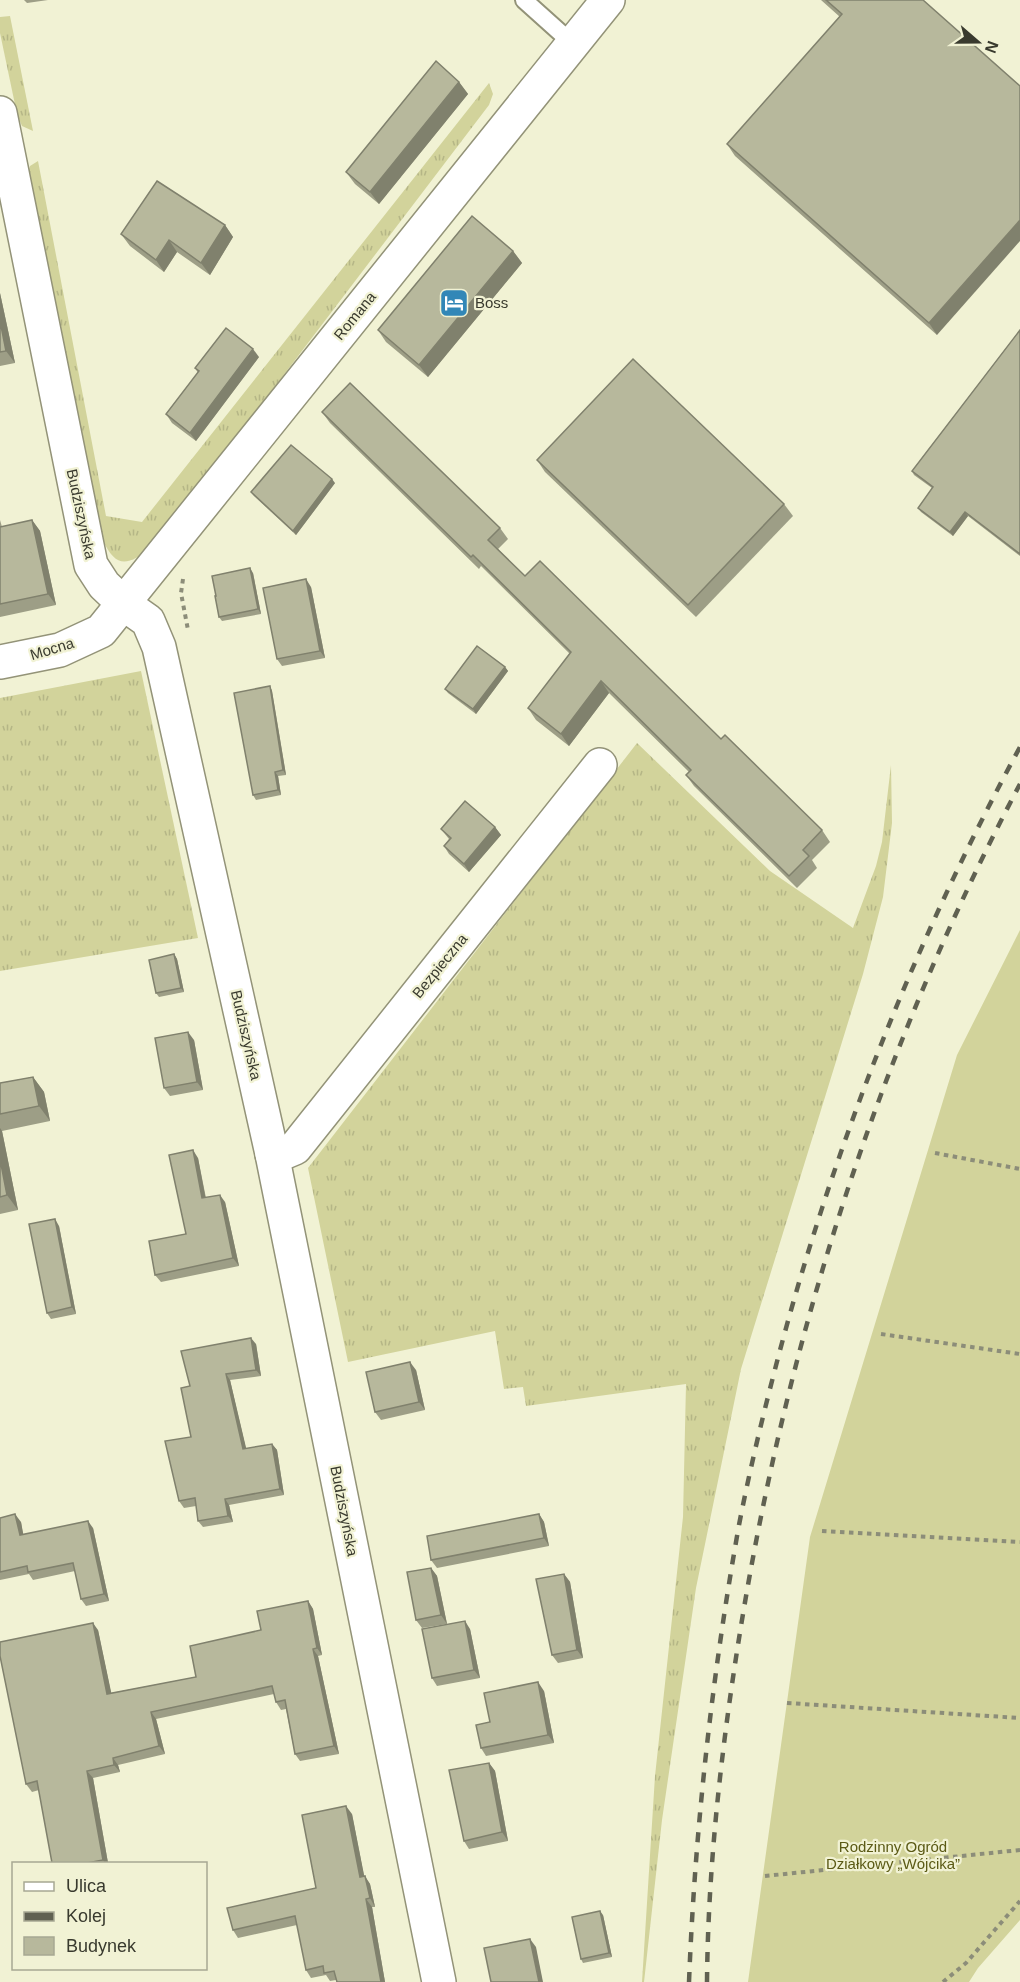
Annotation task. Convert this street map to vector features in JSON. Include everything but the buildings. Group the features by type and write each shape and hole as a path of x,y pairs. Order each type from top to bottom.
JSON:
{"street":[{"name":"Romana","path":"101,631 608,0"},
{"name":"Budziszyńska","path":"0,113 92,566 104,585 124,604 148,621 159,647 272,1154 439,1982"},
{"name":"Mocna","path":"0,663 60,650 101,631"},
{"name":"Bezpieczna","path":"272,1154 283,1153 295,1148 600,765"}],"lane":[{"path":"524,0 573,44"}],"path":[{"path":"185,571 182,593 188,632"},
{"path":"935,1153 1020,1169"},
{"path":"881,1334 1020,1354"},
{"path":"822,1531 1020,1542"},
{"path":"787,1703 1020,1718"},
{"path":"765,1876 1020,1850"},
{"path":"943,1982 966,1963 1020,1901"}],"green space":[{"path":"10,16 33,131 22,126 17,114 0,33 0,17"},
{"path":"489,83 493,94 489,105 152,548 129,561 118,560 107,549 102,539 27,176 30,166 38,161 106,516 142,522"},
{"path":"141,671 198,938 0,971 0,698"},
{"path":"637,743 770,871 853,928 876,866 882,842 891,765 892,823 883,897 863,974 741,1369 696,1588 662,1820 644,1982 642,1982 655,1776 683,1517 686,1384 526,1406 523,1387 504,1389 495,1331 348,1362 308,1168"},
{"name":"Rodzinny Ogród Działkowy „Wójcika”","path":"1020,930 1020,1920 978,1968 969,1982 748,1982 810,1537 957,1055"}],"railway":[{"path":"689,1982 700,1810 729,1582 743,1504 779,1354 826,1197 852,1120 882,1043 946,893 1020,747"},
{"path":"707,1982 713,1848 728,1714 761,1516 785,1407 846,1193 883,1088 970,884 1020,784"}],"place":[{"name":"Boss","path":"454,303"}]}
